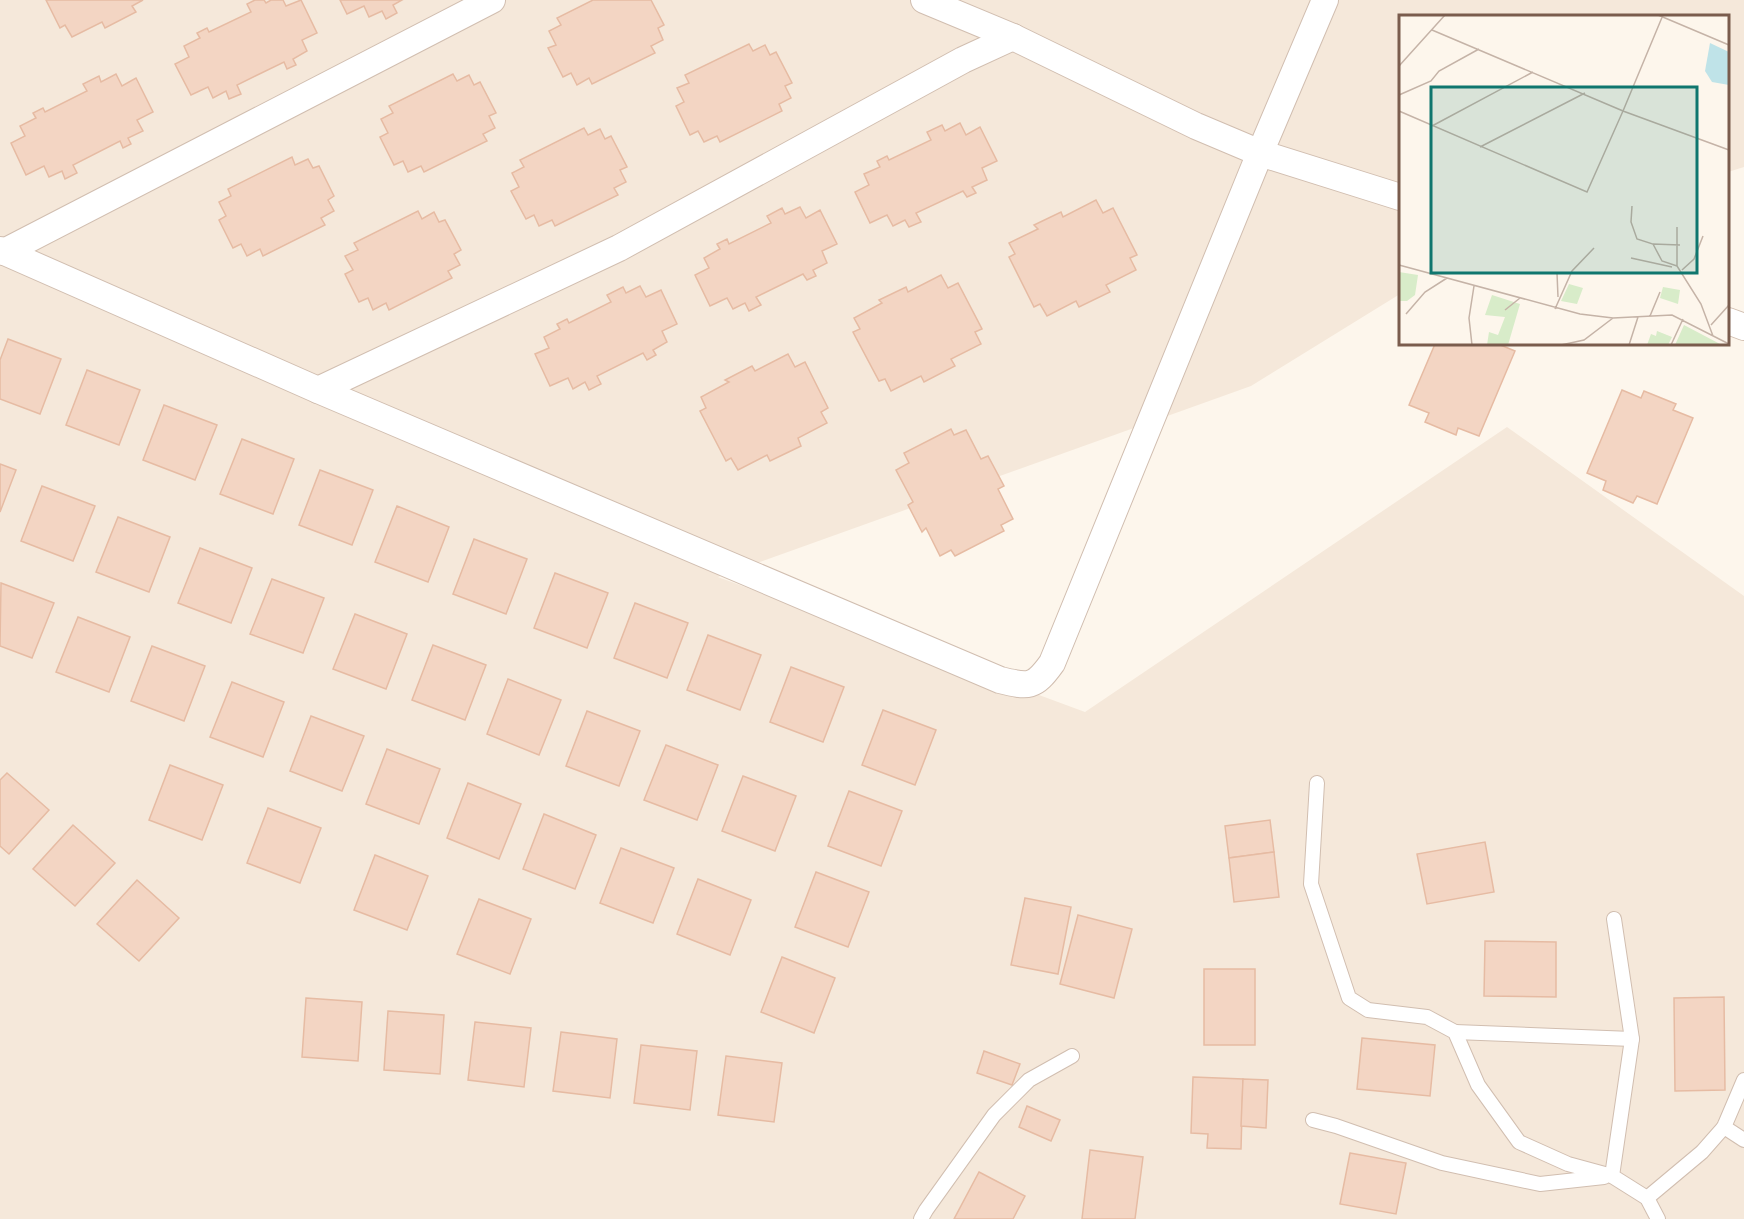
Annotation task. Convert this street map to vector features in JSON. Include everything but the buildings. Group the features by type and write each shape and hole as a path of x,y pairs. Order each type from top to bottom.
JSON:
{"street":[{"path":"2,251 492,0"},
{"path":"924,0 1013,37 1196,126 1260,153 1399,196"},
{"path":"2,251 318,390 988,676 1022,686 1040,679 1052,663 1324,0"},
{"path":"318,390 620,248 963,60 1013,37"},
{"path":"1729,321 1744,327"}],"lane":[{"path":"1317,783 1311,884 1349,998 1368,1010 1427,1017 1455,1032 1632,1039"},
{"path":"1612,1176 1632,1039 1614,919"},
{"path":"1455,1032 1478,1085 1519,1142 1568,1164 1612,1176 1647,1198 1658,1219"},
{"path":"921,1219 994,1115 1029,1080 1072,1056"},
{"path":"1647,1198 1702,1152 1724,1127 1744,1080"},
{"path":"1313,1120 1442,1163 1540,1184 1612,1176"},
{"path":"1724,1127 1744,1140"}],"shaded area":[{"path":"0,0 1744,0 1744,167 1729,172 1729,15 1399,15 1399,295 1251,386 718,577 1085,712 1507,427 1744,596 1744,1219 0,1219"}]}
